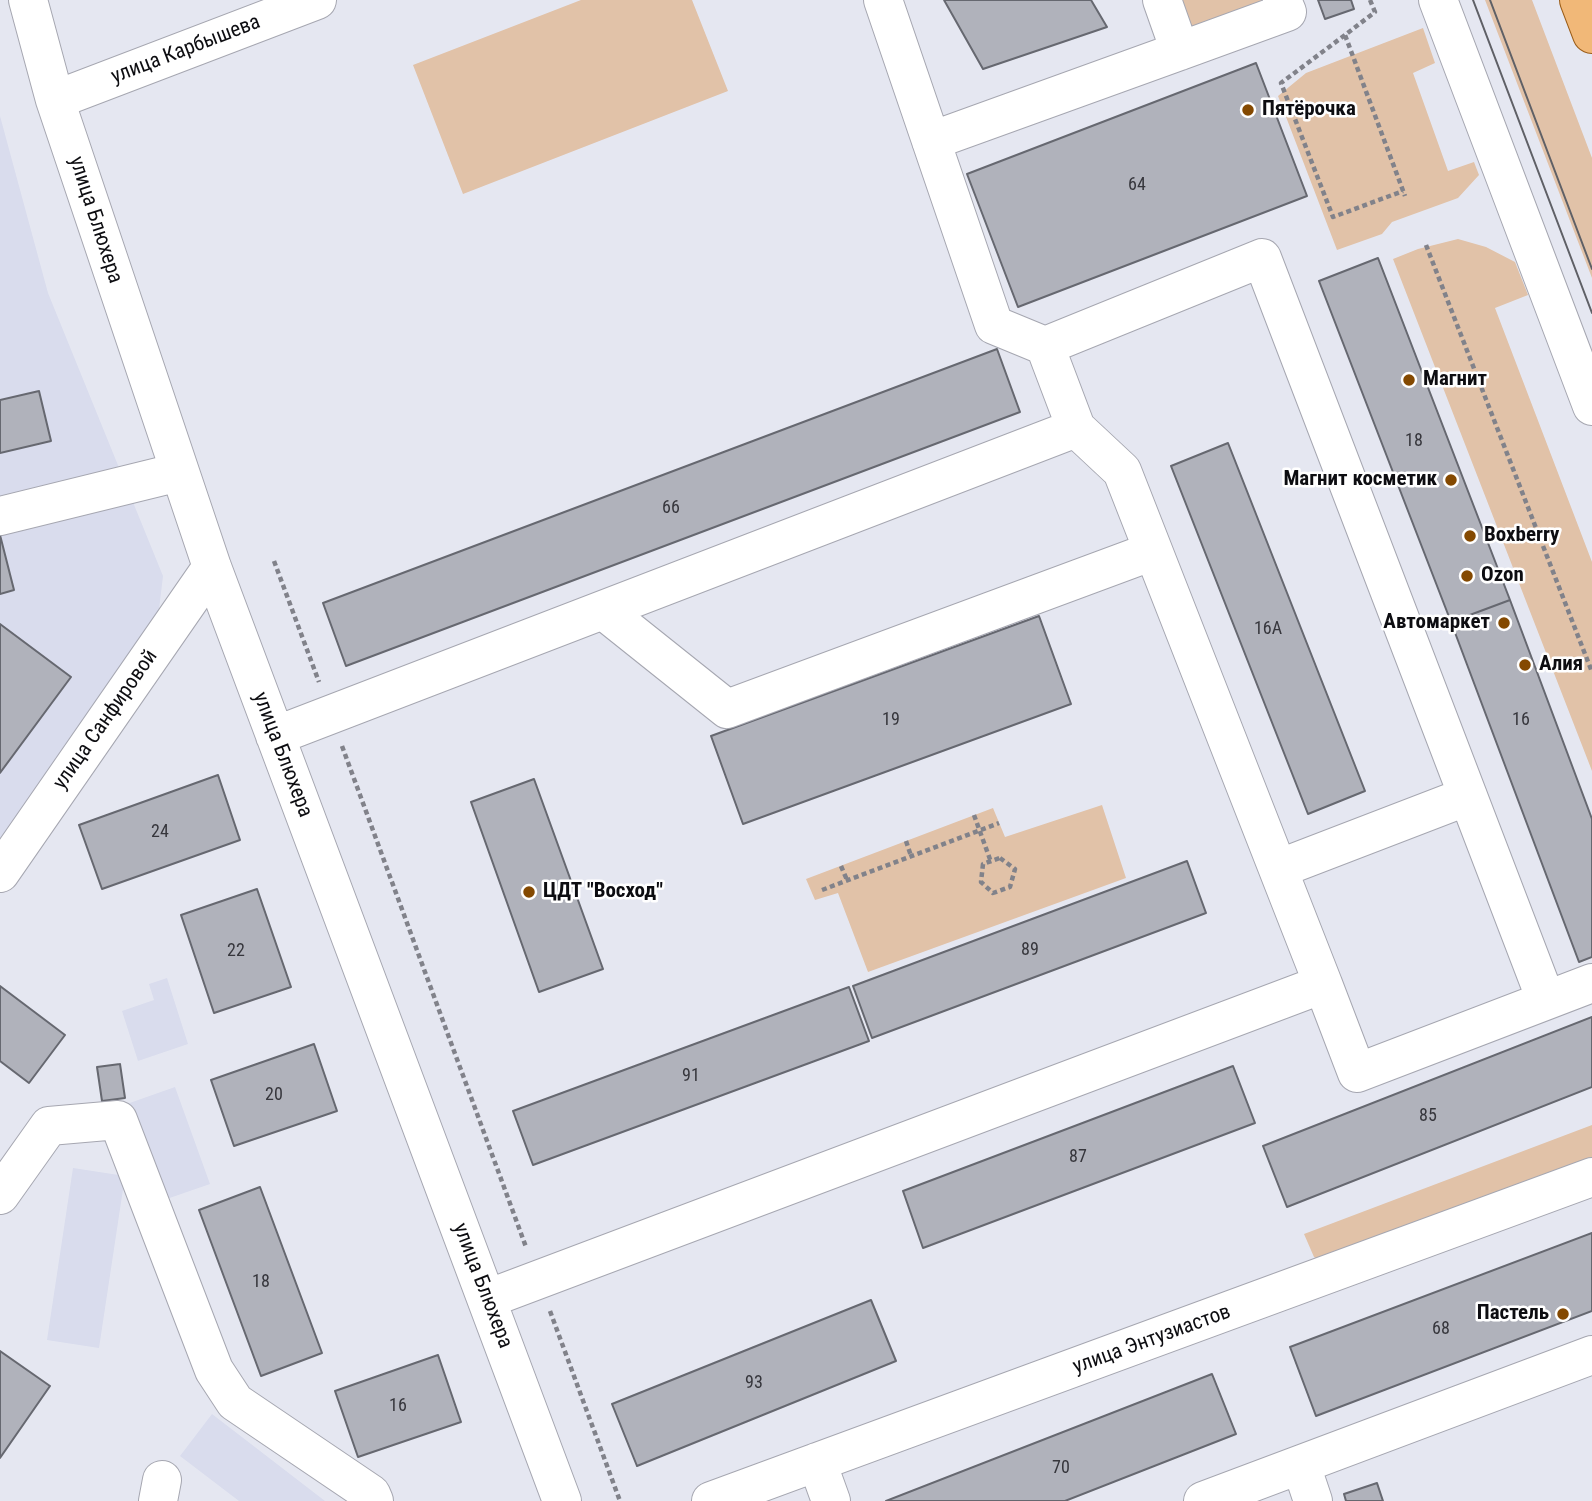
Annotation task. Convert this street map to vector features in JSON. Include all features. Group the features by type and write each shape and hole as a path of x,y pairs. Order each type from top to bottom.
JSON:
{"main road":[{"path":"1579,0 1592,34"}],"street":[{"name":"улица Блюхера","path":"28,0 55,100 212,567 562,1501"},
{"name":"улица Карбышева","path":"55,100 317,0"},
{"path":"883,0 994,325 1045,346 1262,258 1546,1000"},
{"path":"1162,0 1180,51"},
{"path":"931,141 1287,12 1282,0"},
{"path":"1438,0 1592,406"},
{"path":"1045,346 1076,428 1122,471 1357,1073 1592,983"},
{"path":"275,736 1076,428"},
{"path":"0,516 179,472"},
{"path":"603,610 727,709 1153,551"},
{"name":"улица Санфировой","path":"0,873 212,567"},
{"path":"1278,869 1468,796"},
{"path":"486,1299 1323,984"},
{"path":"0,1195 49,1126 118,1120 214,1370 235,1402 371,1494 374,1501"},
{"name":"улица Энтузиастов","path":"711,1501 1592,1178"},
{"path":"1203,1501 1592,1355"},
{"path":"817,1462 831,1501"},
{"path":"1301,1465 1313,1501"}],"path":[{"path":"1345,35 1404,194 1333,217 1281,83 1375,12 1370,0"},
{"path":"1426,246 1592,672"},
{"path":"274,561 620,1501"},
{"path":"974,816 991,862"},
{"path":"822,890 999,823"},
{"path":"906,841 911,856"},
{"path":"1000,858 1014,869 1010,887 993,893 981,882 984,864 991,862 1000,858"},
{"path":"841,866 847,880"}],"shaded area":[{"path":"581,0 692,0 728,91 463,194 413,65"},
{"path":"1181,0 1271,0 1194,33"},
{"path":"1485,0 1532,0 1592,158 1592,278"},
{"path":"1423,28 1435,63 1413,73 1448,171 1474,162 1479,175 1458,198 1392,222 1382,234 1337,250 1278,96 1306,73"},
{"path":"0,116 48,293 163,576 158,618 0,849"},
{"path":"1458,239 1486,247 1515,262 1528,295 1495,308 1592,562 1592,771 1393,259 1418,249"},
{"path":"1102,805 1126,878 868,972 838,893 815,900 806,879 993,808 1005,837"},
{"path":"167,978 188,1044 138,1061 122,1011 154,1000 149,984"},
{"path":"175,1087 210,1184 158,1202 124,1105"},
{"path":"1592,1125 1592,1169 1326,1265 1314,1257 1304,1234"},
{"path":"73,1168 125,1176 99,1348 47,1340"},
{"path":"212,1414 325,1501 239,1501 180,1456"}],"building":[{"path":"944,0 1091,0 1107,27 983,69"},
{"path":"1318,0 1351,0 1354,9 1325,19"},
{"path":"1256,63 1307,196 1018,307 967,174"},
{"path":"1378,258 1510,600 1451,622 1319,281"},
{"path":"997,349 1020,412 346,666 323,603"},
{"path":"39,391 51,441 0,453 0,400"},
{"path":"1228,443 1365,791 1308,814 1171,466"},
{"path":"0,535 14,590 0,594"},
{"path":"1510,600 1592,819 1592,957 1579,962 1451,622"},
{"path":"1039,616 1071,704 743,824 711,736"},
{"path":"0,624 71,677 0,773"},
{"path":"218,775 240,840 102,889 79,825"},
{"path":"534,779 603,969 539,992 471,802"},
{"path":"1187,861 1206,913 872,1038 853,986"},
{"path":"257,889 291,987 214,1013 181,915"},
{"path":"0,986 65,1035 29,1083 0,1061"},
{"path":"849,987 869,1041 533,1165 513,1111"},
{"path":"1592,1017 1592,1087 1287,1207 1263,1146"},
{"path":"314,1044 337,1111 234,1146 211,1080"},
{"path":"120,1064 125,1098 102,1101 97,1067"},
{"path":"1233,1066 1255,1123 923,1248 903,1191"},
{"path":"260,1187 322,1353 261,1376 199,1210"},
{"path":"1592,1233 1592,1311 1316,1416 1290,1347"},
{"path":"871,1300 896,1361 637,1466 612,1404"},
{"path":"0,1351 50,1386 0,1458"},
{"path":"438,1355 461,1422 358,1457 335,1391"},
{"path":"1212,1374 1236,1434 1065,1501 886,1501"},
{"path":"1377,1483 1383,1501 1346,1501 1344,1494"}],"tram line":[{"path":"1473,0 1592,313"},
{"path":"1490,0 1592,269"}],"place":[{"name":"Пятёрочка","path":"1248,110"},
{"name":"Магнит","path":"1409,380"},
{"name":"Магнит косметик","path":"1451,480"},
{"name":"Boxberry","path":"1470,536"},
{"name":"Ozon","path":"1467,576"},
{"name":"Автомаркет","path":"1504,623"},
{"name":"Алия","path":"1525,665"},
{"name":"ЦДТ \"Восход\"","path":"529,892"},
{"name":"Пастель","path":"1563,1314"}]}
